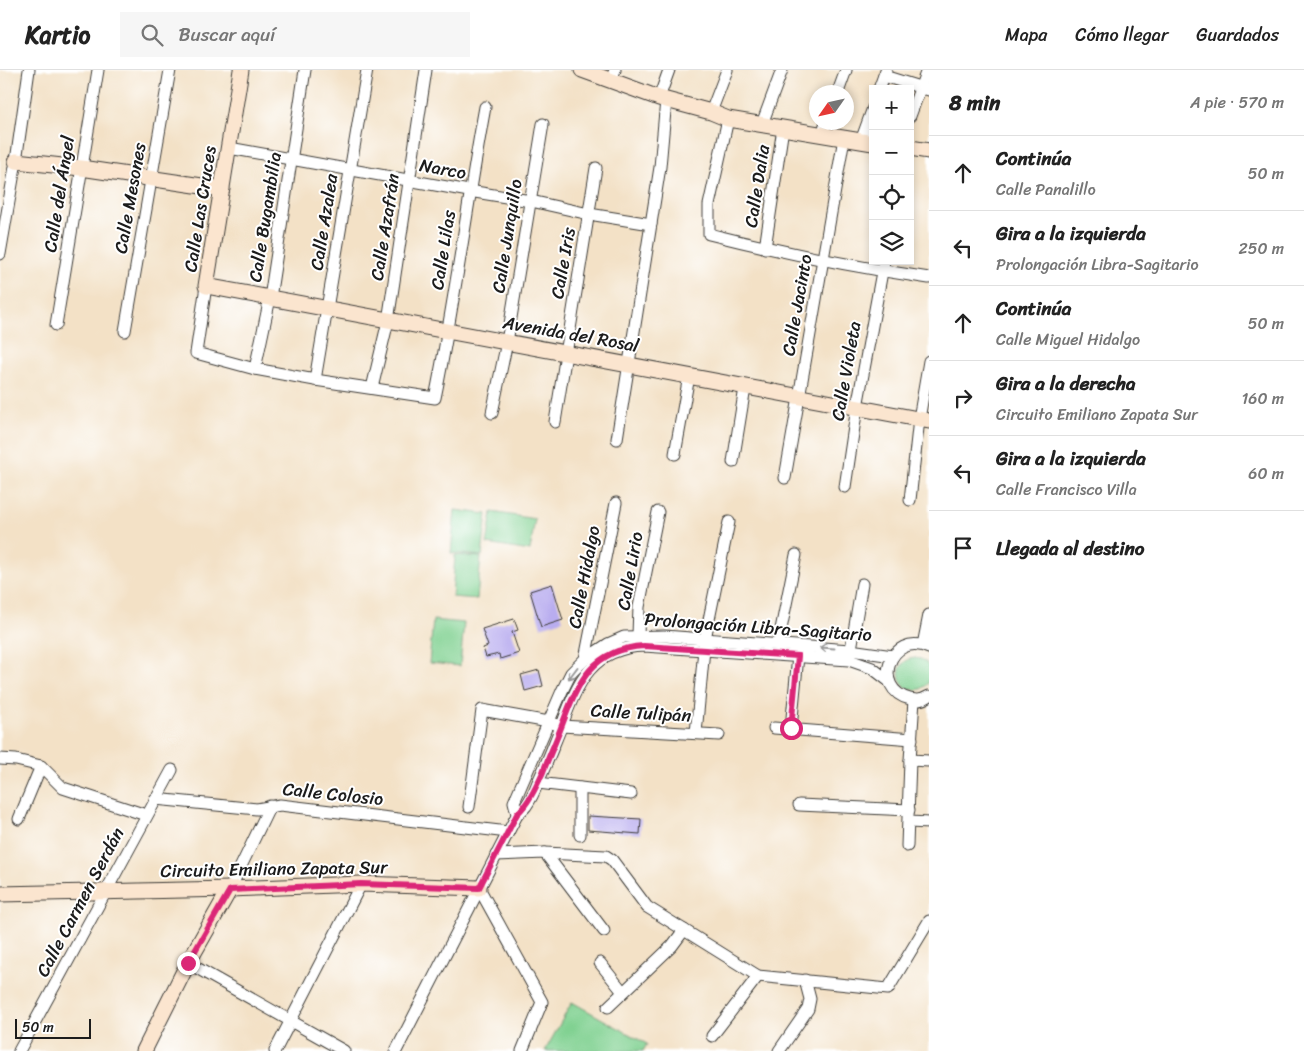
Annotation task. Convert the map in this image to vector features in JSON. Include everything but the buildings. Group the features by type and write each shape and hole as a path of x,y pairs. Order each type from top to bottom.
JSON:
{"street":[{"path":"0,254 30,70"},
{"name":"Calle del Ángel","path":"56,325 98,70"},
{"name":"Calle Mesones","path":"125,332 170,70"},
{"name":"Calle Las Cruces","path":"241,70 196,353 254,368"},
{"name":"Calle Bugambilia","path":"254,368 270,298 306,70"},
{"name":"Calle Azalea","path":"315,380 367,70"},
{"name":"Calle Azafrán","path":"372,388 388,321 426,70"},
{"path":"582,70 613,75 662,99 711,112 728,119 783,128 809,128"},
{"path":"617,439 660,167 662,99 670,70"},
{"path":"711,112 727,70"},
{"path":"762,124 782,70"},
{"path":"841,85 846,70"},
{"path":"914,109 925,89 927,70"},
{"path":"880,85 885,73 925,89"},
{"name":"Calle Lilas","path":"372,388 435,398 485,107"},
{"path":"728,119 709,206 709,234 765,248 823,259 883,266 929,278"},
{"name":"Calle Junquillo","path":"492,413 507,342 543,124"},
{"name":"Calle Dalia","path":"765,248 783,128"},
{"path":"828,130 844,138 867,142"},
{"name":"Calle Jacinto","path":"786,478 844,138"},
{"name":"Narco","path":"229,148 651,224"},
{"path":"914,149 929,151"},
{"path":"16,161 81,168 222,189"},
{"name":"Calle Iris","path":"554,422 596,168"},
{"name":"Calle Violeta","path":"845,487 857,407 883,266"},
{"name":"Avenida del Rosal","path":"206,286 924,420"},
{"path":"910,500 924,420 929,361"},
{"path":"254,368 315,380 372,388"},
{"path":"675,454 689,376"},
{"path":"733,462 745,388"},
{"name":"Calle Hidalgo","path":"585,658 616,503"},
{"name":"Calle Lirio","path":"638,635 639,607 658,512"},
{"path":"696,733 705,639 728,522"},
{"path":"778,644 796,555"},
{"path":"850,655 862,584"},
{"path":"889,681 888,672 893,656 906,646 926,647 929,615"},
{"name":"Prolongación Libra-Sagitario","path":"893,656 850,655 798,656 644,646 627,647 614,652 590,669 581,680 572,696 538,783 526,806 517,814 514,802 571,673 585,658 624,637 638,635 778,644 850,655 889,681 894,690 903,698 924,699"},
{"path":"791,728 798,656"},
{"path":"907,846 912,739 924,699"},
{"name":"Calle Tulipán","path":"468,806 482,710 550,722 561,726 719,735"},
{"path":"774,728 912,739"},
{"path":"0,759 16,760 41,766 63,788 146,815"},
{"path":"910,760 929,761"},
{"path":"18,819 41,766"},
{"name":"Calle Carmen Serdán","path":"19,1051 172,770"},
{"path":"538,783 631,794"},
{"path":"580,788 580,835"},
{"name":"Calle Colosio","path":"156,798 257,809 280,805 508,832"},
{"path":"799,805 909,816 929,823"},
{"path":"144,1051 188,963 230,890 270,806"},
{"path":"396,1051 517,814"},
{"path":"496,855 545,853 606,856 612,860 647,907 758,976 888,989 929,922"},
{"path":"545,853 604,931"},
{"path":"275,1051 361,884"},
{"name":"Circuito Emiliano Zapata Sur","path":"0,894 230,890 361,884 479,888"},
{"path":"479,888 542,1002 522,1051"},
{"path":"608,1007 672,946 684,930"},
{"path":"188,963 344,1051"},
{"path":"600,963 623,992"},
{"path":"712,1036 758,976"},
{"path":"779,1051 808,1009 810,999 805,980"}],"green space":[{"path":"455,510 487,514 482,556 451,553"},
{"path":"492,512 535,519 530,551 487,544"},
{"path":"455,555 481,557 477,599 452,597"},
{"path":"433,620 464,623 460,666 429,663"},
{"path":"915,658 921,659 926,663 930,668 930,680 926,685 921,689 915,690 909,689 904,685 900,680 899,674 900,668 904,663 909,659"},
{"path":"572,1002 647,1044 643,1051 545,1051"}],"route":[{"path":"188,963 230,890 361,884 479,888 517,814 526,806 538,783 572,696 581,680 590,669 614,652 627,647 644,646 798,656 791,728"}]}
